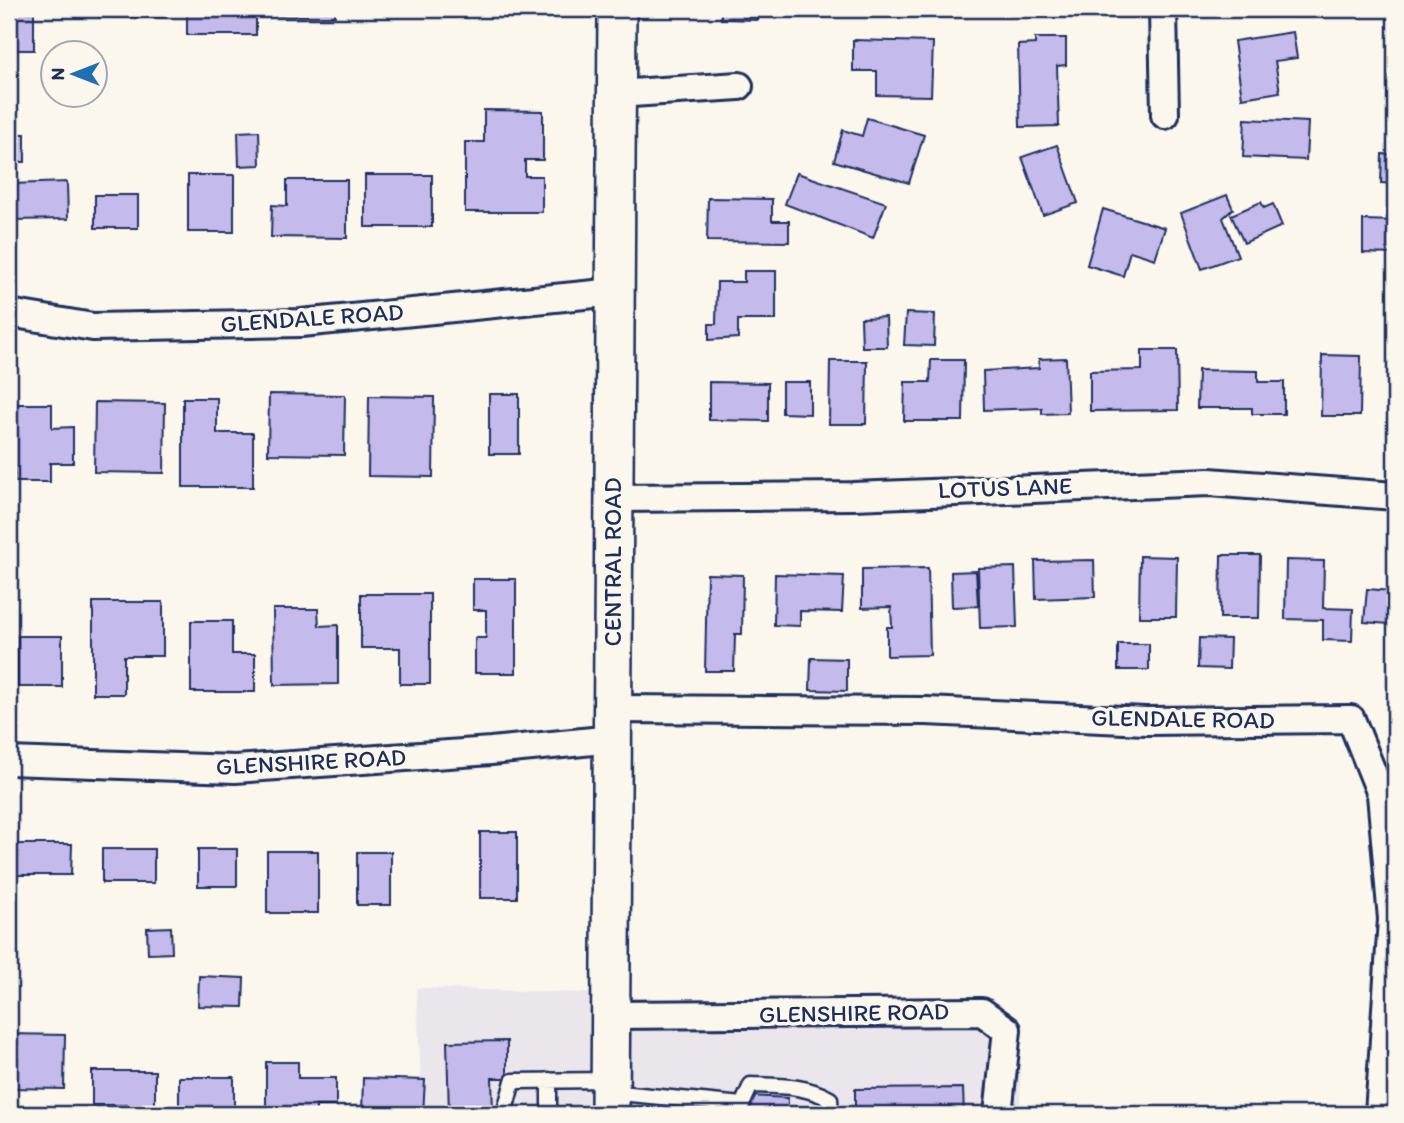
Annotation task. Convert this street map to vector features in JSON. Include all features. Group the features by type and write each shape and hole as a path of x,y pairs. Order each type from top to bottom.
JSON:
{"main road":[{"name":"CENTRAL ROAD","path":"610,1095 617,9"}],"street":[{"path":"1163,9 1165,115"},
{"path":"616,94 739,86"},
{"name":"GLENDALE ROAD","path":"9,313 93,327 301,323 615,292"},
{"name":"LOTUS LANE","path":"614,498 853,496 1209,482 1395,496"},
{"name":"GLENDALE ROAD","path":"612,724 926,711 1146,721 1351,719 1381,794 1392,919 1380,1114"},
{"name":"GLENSHIRE ROAD","path":"9,761 235,769 491,751 612,724"},
{"name":"GLENSHIRE ROAD","path":"611,1015 982,1012 1007,1030 998,1114"}],"lane":[{"path":"549,1080 549,1114"},
{"path":"504,1114 513,1081 549,1080 610,1095 742,1110 751,1085 789,1086 813,1090 830,1099 831,1114"}],"shaded area":[{"path":"416,988 583,993 684,1001 991,1001 1021,1024 1020,1114 423,1114"}],"building":[{"path":"98,9 167,9 167,17 98,17"},
{"path":"187,9 256,9 256,35 187,35"},
{"path":"275,9 335,9 335,16 275,16"},
{"path":"721,9 758,9 758,20 721,19"},
{"path":"9,12 34,12 34,50 9,50"},
{"path":"1293,32 1297,58 1275,61 1280,92 1242,98 1234,41"},
{"path":"1035,38 1066,38 1066,65 1057,66 1059,126 1020,127 1018,45 1035,44"},
{"path":"853,40 933,42 931,96 877,95 877,71 853,71"},
{"path":"1389,77 1395,77 1395,109 1389,109"},
{"path":"484,110 543,111 543,160 525,160 525,176 542,176 542,212 465,212 465,142 484,142"},
{"path":"867,118 924,135 909,183 834,161 843,130 862,136"},
{"path":"1245,119 1308,122 1306,160 1243,157"},
{"path":"259,131 260,165 239,166 238,132"},
{"path":"9,134 25,134 25,162 9,162"},
{"path":"1057,145 1078,203 1043,215 1022,157"},
{"path":"1382,154 1395,155 1395,184 1381,183"},
{"path":"797,173 886,203 873,238 785,204"},
{"path":"188,175 234,175 234,232 188,232"},
{"path":"365,175 432,175 432,227 365,227"},
{"path":"287,180 347,180 347,238 271,237 272,205 287,206"},
{"path":"67,182 68,219 12,220 12,184"},
{"path":"95,195 138,195 138,228 95,228"},
{"path":"1227,195 1233,209 1223,218 1238,256 1202,269 1181,213"},
{"path":"708,198 772,199 772,221 789,221 789,242 707,241"},
{"path":"1261,202 1264,208 1273,204 1282,226 1244,243 1231,215"},
{"path":"1103,209 1165,228 1155,259 1130,251 1123,276 1087,265"},
{"path":"1363,220 1395,221 1395,254 1363,253"},
{"path":"744,271 776,271 776,320 738,320 738,338 709,340 709,324 716,324 717,282 744,282"},
{"path":"906,313 935,314 934,346 904,345"},
{"path":"886,317 887,347 862,347 861,318"},
{"path":"1142,350 1177,350 1178,410 1090,411 1090,371 1142,370"},
{"path":"1322,355 1361,356 1360,416 1321,416"},
{"path":"1066,358 1068,413 1042,414 1042,408 984,410 983,371 1039,368 1039,359"},
{"path":"931,360 964,360 963,421 904,421 905,382 930,382"},
{"path":"830,361 867,361 866,424 829,424"},
{"path":"1198,370 1258,371 1258,382 1284,382 1284,414 1252,414 1252,408 1197,408"},
{"path":"709,382 768,383 768,421 709,420"},
{"path":"782,382 810,382 810,414 782,413"},
{"path":"269,394 345,395 344,455 268,454"},
{"path":"489,394 519,394 519,454 489,454"},
{"path":"369,396 434,397 433,477 368,476"},
{"path":"183,398 217,398 217,433 253,433 253,487 183,487"},
{"path":"95,402 165,403 164,473 94,472"},
{"path":"14,404 52,404 52,428 73,427 73,463 50,463 50,482 15,482"},
{"path":"1221,555 1260,555 1259,618 1220,618"},
{"path":"1140,556 1177,557 1176,617 1139,617"},
{"path":"1094,560 1095,597 1036,599 1035,561"},
{"path":"1286,560 1324,561 1323,608 1353,609 1352,641 1323,640 1323,620 1285,619"},
{"path":"1015,567 1017,627 980,628 978,568"},
{"path":"928,568 930,655 887,656 887,627 892,627 891,607 862,608 862,569"},
{"path":"976,571 978,606 952,607 951,572"},
{"path":"707,574 743,575 742,634 735,634 734,671 705,671"},
{"path":"775,574 844,576 842,612 800,611 800,626 774,625"},
{"path":"473,579 516,579 516,673 475,673 475,638 486,638 486,610 473,610"},
{"path":"1367,589 1392,591 1389,624 1364,622"},
{"path":"361,594 430,594 430,684 400,684 400,648 361,648"},
{"path":"93,602 163,602 163,656 124,656 124,694 93,694"},
{"path":"273,609 318,609 319,626 338,625 338,684 274,685"},
{"path":"191,621 232,621 232,654 255,654 255,692 191,692"},
{"path":"18,636 62,636 62,687 18,687"},
{"path":"1199,638 1230,639 1229,669 1198,668"},
{"path":"1118,644 1149,644 1149,670 1118,670"},
{"path":"811,658 847,659 847,691 810,690"},
{"path":"480,832 517,832 517,898 480,898"},
{"path":"16,844 72,844 71,875 16,875"},
{"path":"102,849 154,849 154,883 102,883"},
{"path":"198,849 237,849 237,886 198,886"},
{"path":"267,851 318,851 318,913 267,913"},
{"path":"357,852 391,852 391,905 357,905"},
{"path":"171,927 172,953 148,954 147,928"},
{"path":"199,976 244,978 243,1007 198,1006"},
{"path":"9,1034 65,1035 64,1089 9,1088"},
{"path":"507,1041 507,1078 492,1078 493,1114 449,1114 447,1042"},
{"path":"266,1062 298,1062 298,1078 336,1078 336,1106 316,1106 316,1114 266,1114"},
{"path":"92,1071 155,1071 155,1105 92,1105"},
{"path":"179,1077 234,1077 234,1114 179,1114"},
{"path":"363,1078 425,1080 423,1114 362,1112"},
{"path":"963,1088 964,1114 855,1114 855,1089"},
{"path":"750,1096 788,1098 787,1114 749,1114"}]}
